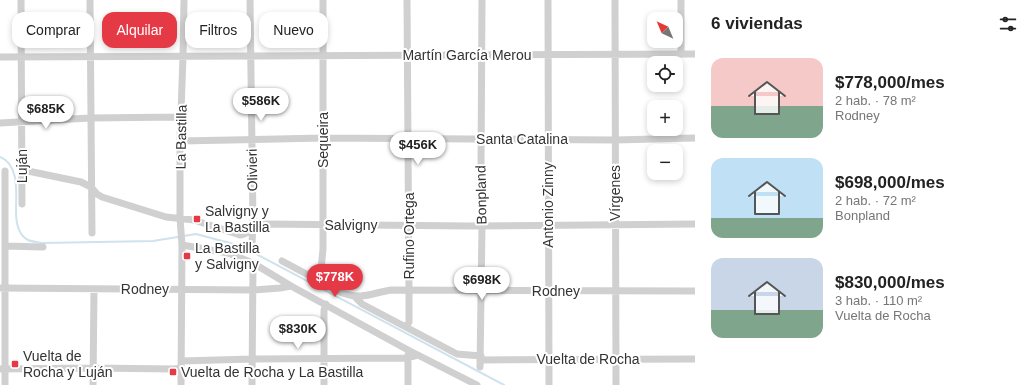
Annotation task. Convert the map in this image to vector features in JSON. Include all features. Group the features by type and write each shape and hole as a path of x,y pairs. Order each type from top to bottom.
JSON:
{"street":[{"name":"Luján","path":"21,0 22,204"},
{"path":"90,0 92,233"},
{"name":"La Bastilla","path":"182,245 180,218 180,140 184,0"},
{"name":"Olivieri","path":"250,0 252,244"},
{"name":"Sequeira","path":"320,280 324,224 322,138 323,0"},
{"name":"Rufino Ortega","path":"406,327 409,322 408,0"},
{"name":"Bonpland","path":"480,361 482,225 482,0"},
{"name":"Antonio Zinny","path":"548,0 549,385"},
{"name":"Vírgenes","path":"615,0 616,385"},
{"path":"681,0 681,54"},
{"name":"Martín García Merou","path":"0,57 695,54"},
{"path":"0,123 90,118 181,117"},
{"name":"Santa Catalina","path":"180,140 409,138 615,140 695,138"},
{"name":"Salvigny","path":"23,170 80,182 91,187 102,197 166,217 194,220 240,235 245,235 258,226 265,224 695,224"},
{"name":"Luján","path":"5,171 2,215 5,246 2,288 3,369 6,385"},
{"path":"181,385 182,245 228,253 252,263 408,350 477,385"},
{"path":"5,246 43,247"},
{"name":"Rodney","path":"282,261 342,292 354,296 369,296 391,290 616,292 695,291"},
{"path":"252,263 252,385"},
{"name":"Rodney","path":"2,288 253,290 291,286"},
{"path":"93,385 94,289"},
{"name":"Vuelta de Rocha","path":"354,296 362,304 457,354 480,361 695,358"},
{"path":"324,385 324,310 326,304"},
{"path":"408,350 408,385"},
{"path":"3,369 174,369 181,364 252,359 408,358 418,355"}],"waterway":[{"path":"0,157 11,166 14,173 16,181 16,211"},
{"path":"16,211 17,223 22,235 30,241 42,243 153,241 196,234 241,246 504,385"}],"place":[{"name":"Salvigny y La Bastilla","path":"197,219"},
{"name":"La Bastilla y Salvigny","path":"187,256"},
{"name":"Vuelta de Rocha y Luján","path":"15,364"},
{"name":"Vuelta de Rocha y La Bastilla","path":"173,372"}]}
